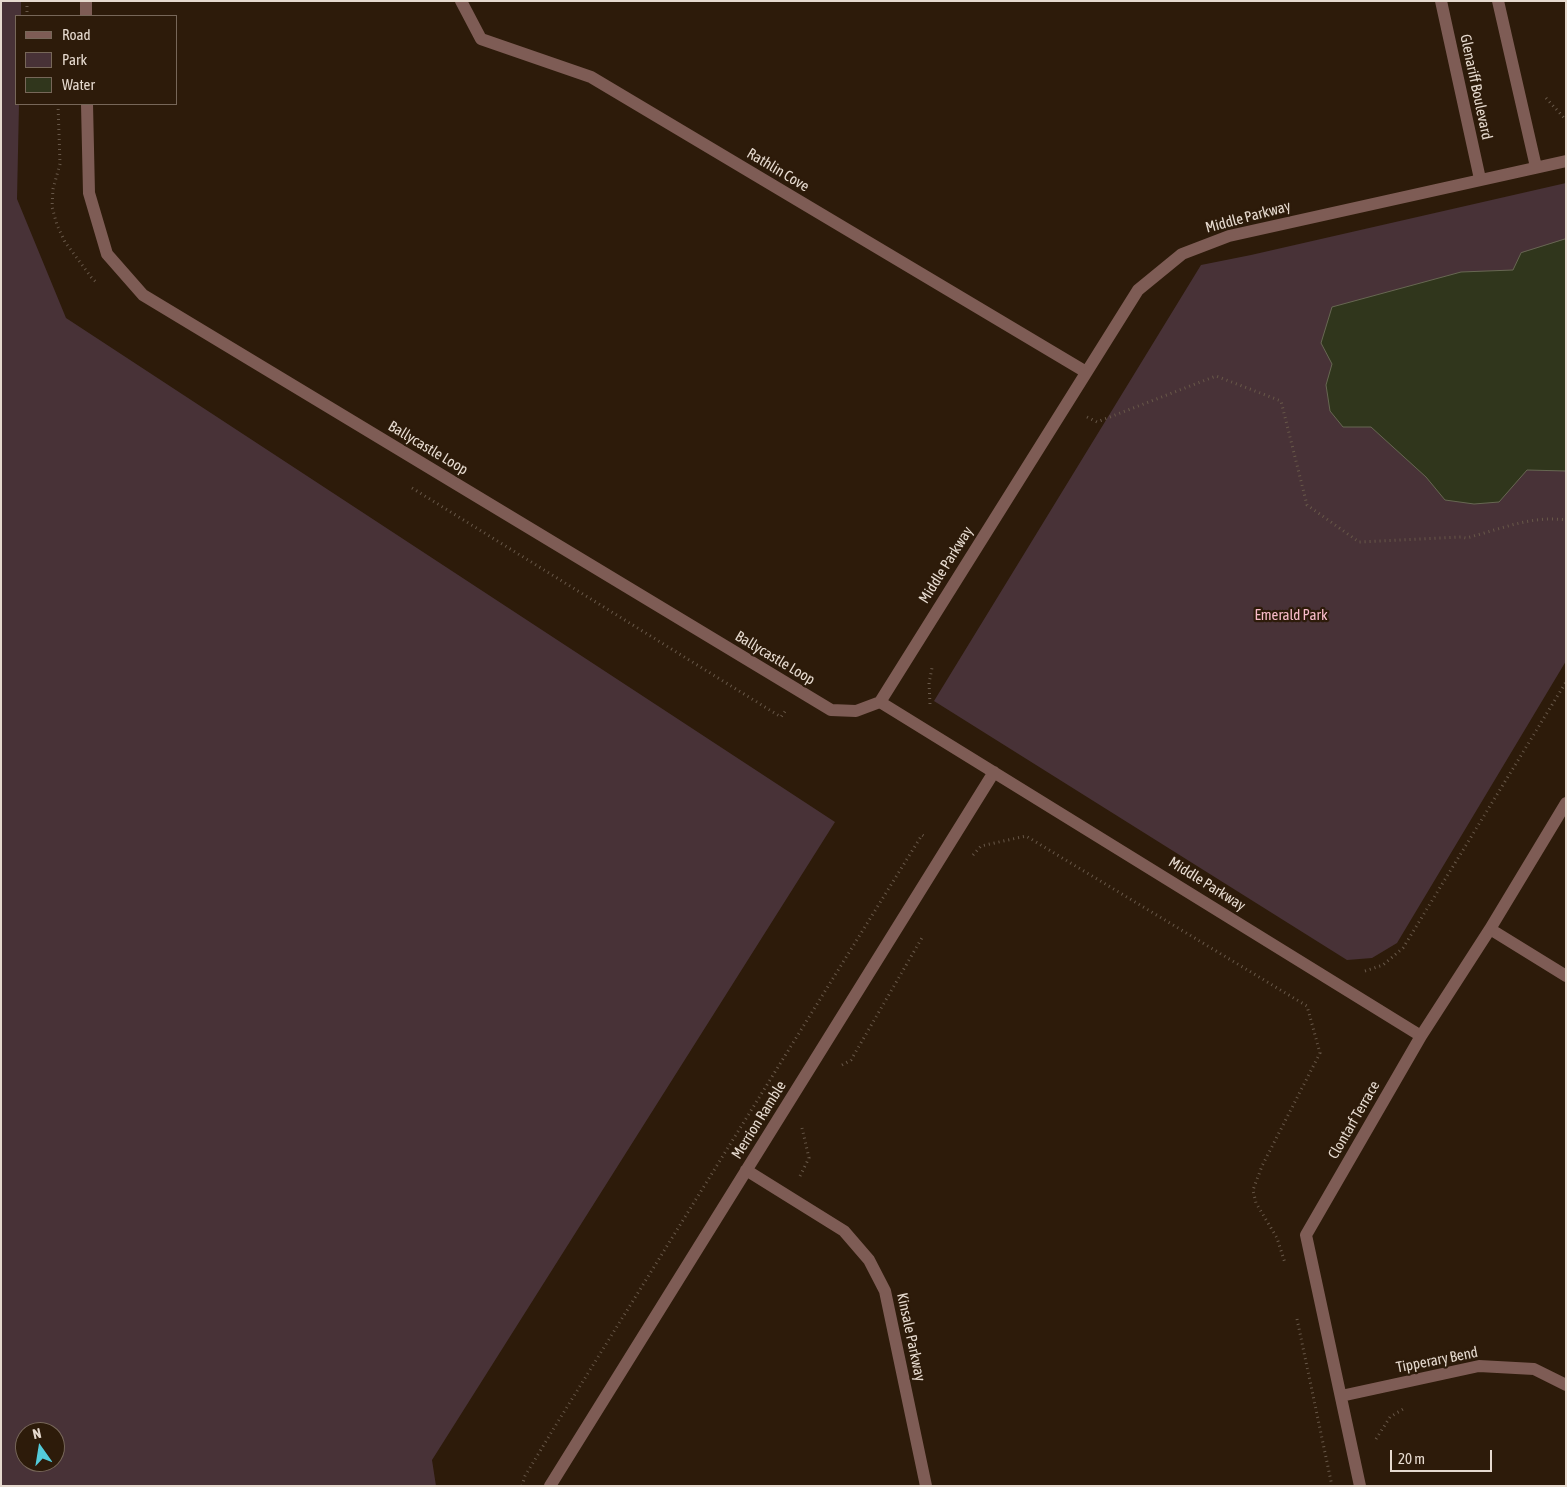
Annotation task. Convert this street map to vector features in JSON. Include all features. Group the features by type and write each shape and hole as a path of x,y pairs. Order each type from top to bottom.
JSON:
{"street":[{"path":"86,1 86,15"},
{"name":"Rathlin Cove","path":"461,1 481,39 591,77 1086,372"},
{"name":"Glenariff Boulevard","path":"1441,1 1480,180"},
{"path":"1498,1 1536,167"},
{"name":"Ballycastle Loop","path":"88,105 88,193 107,254 143,295 831,710 856,711 880,702"},
{"name":"Middle Parkway","path":"1421,1036 880,702 1138,290 1182,254 1230,236 1566,161"},
{"name":"Merrion Ramble","path":"550,1486 994,772"},
{"name":"Clontarf Terrace","path":"1360,1486 1306,1235 1421,1036 1490,929 1566,803"},
{"path":"1490,929 1566,976"},
{"name":"Kinsale Parkway","path":"746,1170 844,1231 869,1260 885,1291 926,1486"},
{"name":"Tipperary Bend","path":"1341,1396 1479,1366 1534,1368 1566,1385"}],"path":[{"path":"27,1 27,15"},
{"path":"1084,415 1097,422 1216,376 1281,400 1306,505 1359,542 1466,538 1528,520 1551,518 1566,520"},
{"path":"930,706 929,683 932,667"},
{"path":"1359,971 1367,972 1383,965 1403,948 1566,682"},
{"path":"970,859 981,846 1026,836 1307,1006 1320,1053 1262,1166 1253,1190 1256,1203 1278,1238 1287,1272"},
{"path":"1295,998 1312,968"},
{"path":"1295,1311 1332,1486"},
{"path":"1376,1445 1376,1438 1390,1417 1412,1404"}],"green space":[{"path":"1,1 21,1 21,15 15,15 15,105 19,105 17,199 66,318 835,822 432,1460 436,1486 1,1486"},
{"name":"Emerald Park","path":"1566,183 1566,661 1397,943 1372,958 1347,960 934,701 1201,265"}],"water":[{"path":"1566,239 1566,471 1527,470 1499,502 1474,504 1445,500 1426,477 1371,427 1343,427 1330,411 1326,385 1332,364 1321,343 1332,307 1461,272 1513,270 1521,253"}]}
